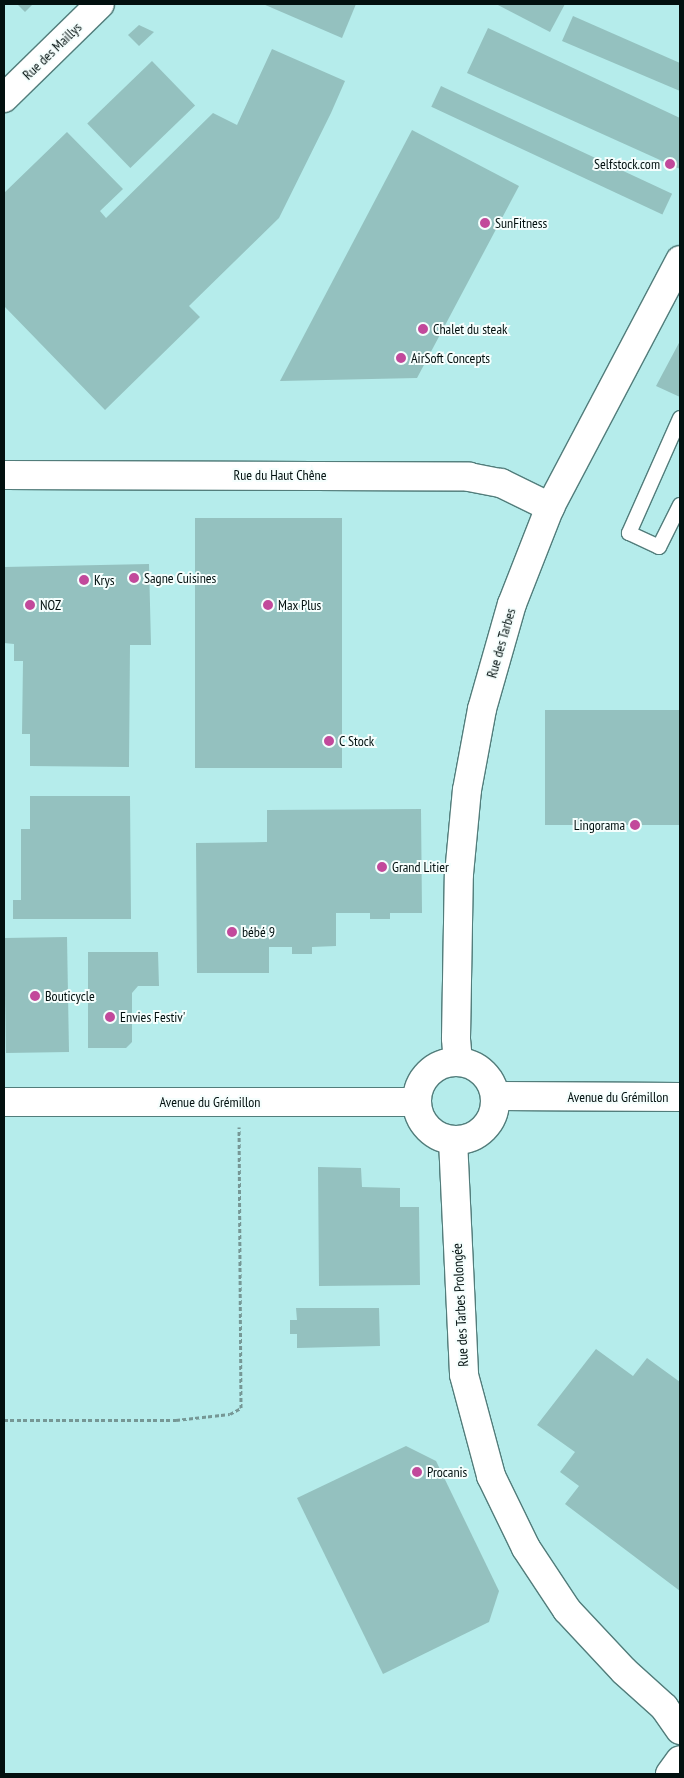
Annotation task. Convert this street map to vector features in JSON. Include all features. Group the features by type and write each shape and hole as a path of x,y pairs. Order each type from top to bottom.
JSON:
{"street":[{"name":"Rue des Maillys","path":"4,98 100,4"},
{"name":"Rue des Tarbes","path":"458,1062 456,1038 456,925 468,790 482,709 512,604 550,507 680,260"},
{"name":"Rue du Haut Chêne","path":"4,475 468,476 501,483 550,507"},
{"path":"458,1062 483,1072 495,1096 493,1113 485,1128 476,1135 453,1140 442,1138 424,1124 417,1102 424,1078 434,1069 458,1062"},
{"name":"Avenue du Grémillon","path":"495,1096 680,1097"},
{"name":"Avenue du Grémillon","path":"4,1102 417,1102"},
{"name":"Rue des Tarbes Prolongée","path":"453,1140 464,1374 491,1476 526,1548 566,1610 624,1671 664,1708 680,1730"},
{"path":"670,1774 680,1760"}],"lane":[{"path":"680,418 629,534 659,547 680,505"}],"path":[{"path":"4,1420 176,1420 235,1413 241,1408 238,1102"}],"shaded area":[{"path":"4,4 680,4 680,1774 4,1774"}],"building":[{"path":"17,4 33,4 25,12"},
{"path":"263,4 356,4 342,38"},
{"path":"496,4 565,4 550,32"},
{"path":"573,16 680,63 680,91 562,41"},
{"path":"139,25 154,32 139,46 128,35"},
{"path":"488,28 680,118 680,169 467,73"},
{"path":"272,49 345,81 331,113 279,218 189,306 200,317 105,410 4,306 4,193 67,132 123,189 100,211 106,218 213,113 237,125"},
{"path":"152,61 195,106 130,168 87,124"},
{"path":"441,86 672,194 662,215 431,107"},
{"path":"412,130 519,186 417,378 280,381"},
{"path":"680,341 680,397 656,386"},
{"path":"195,518 342,518 342,768 195,768"},
{"path":"149,564 151,645 130,645 129,767 30,766 30,734 22,734 23,661 14,661 14,644 4,643 4,567"},
{"path":"545,710 680,710 680,825 545,825"},
{"path":"30,796 130,796 131,919 13,919 13,900 21,900 21,829 30,829"},
{"path":"421,809 422,913 390,913 390,919 370,919 370,913 336,913 336,946 312,947 312,954 292,954 292,947 269,947 269,973 197,973 196,843 267,842 267,810"},
{"path":"67,937 69,1052 6,1053 4,938"},
{"name":"Envies Festiv'","path":"88,952 158,952 159,986 138,986 132,993 132,1042 126,1048 88,1048"},
{"path":"318,1167 361,1168 362,1187 400,1188 400,1207 419,1207 420,1285 319,1286"},
{"path":"296,1308 379,1308 380,1346 297,1348 297,1334 290,1334 290,1320 297,1320"},
{"path":"596,1349 633,1376 647,1358 680,1382 680,1591 565,1504 579,1486 560,1472 575,1452 537,1425"},
{"path":"406,1446 436,1461 499,1591 489,1622 383,1674 297,1498"}],"place":[{"name":"Selfstock.com","path":"670,164"},
{"name":"SunFitness","path":"485,223"},
{"name":"Chalet du steak","path":"423,329"},
{"name":"AirSoft Concepts","path":"401,358"},
{"name":"Sagne Cuisines","path":"134,578"},
{"name":"Krys","path":"84,580"},
{"name":"NOZ","path":"30,605"},
{"name":"Max Plus","path":"268,605"},
{"name":"C Stock","path":"329,741"},
{"name":"Lingorama","path":"635,825"},
{"name":"Grand Litier","path":"382,867"},
{"name":"bébé 9","path":"232,932"},
{"name":"Bouticycle","path":"35,996"},
{"name":"Envies Festiv'","path":"110,1017"},
{"name":"Procanis","path":"417,1472"}]}
